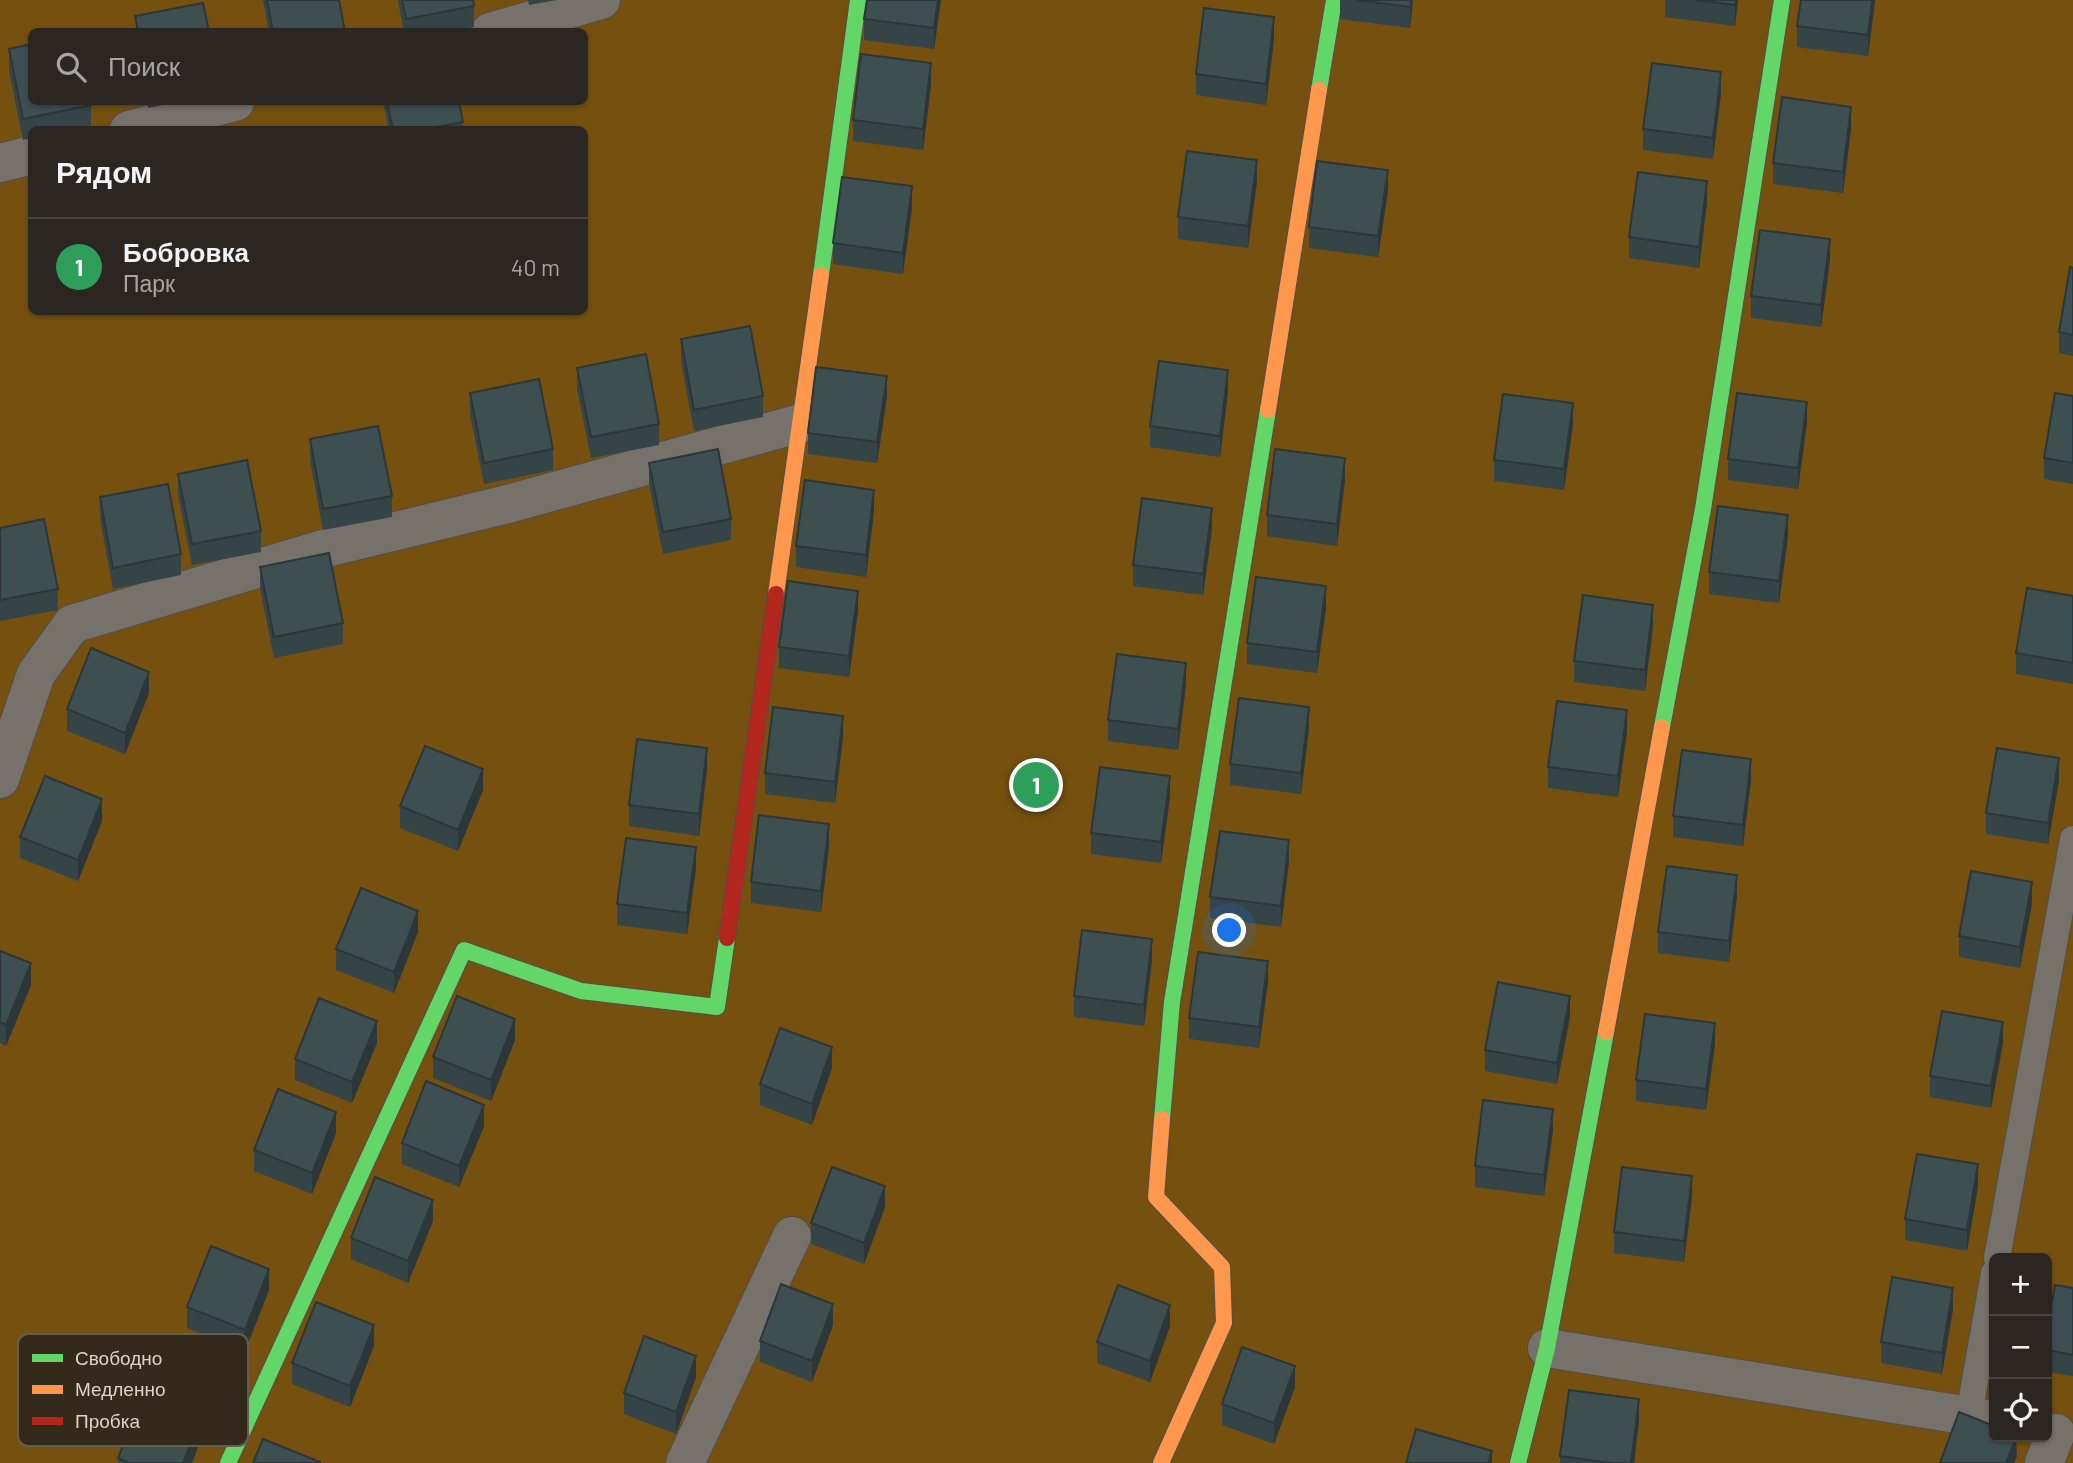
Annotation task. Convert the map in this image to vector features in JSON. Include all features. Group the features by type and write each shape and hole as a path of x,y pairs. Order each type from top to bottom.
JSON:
{"street":[{"path":"504,28 601,0"},
{"path":"248,1420 464,950 581,991 717,1007 801,423 858,0"},
{"path":"1161,1463 1224,1324 1222,1267 1156,1197 1170,1016 1334,0"},
{"path":"1518,1463 1547,1348 1703,509 1783,0"},
{"path":"144,126 224,105"},
{"path":"0,163 28,156"},
{"path":"0,779 36,674 72,624 330,547 508,504 801,423"},
{"path":"685,1463 792,1236"},
{"path":"1547,1348 1982,1418"},
{"path":"228,1463 236,1446"}],"lane":[{"path":"1998,1253 2073,839"},
{"path":"1982,1418 1990,1316"}],"shaded area":[{"path":"0,0 2073,0 2073,1463 0,1463"}],"building":[{"path":"267,0 339,0 344,28 272,28"},
{"path":"402,0 473,0 474,6 406,19"},
{"path":"867,0 938,0 934,28 864,19"},
{"path":"1357,0 1411,0 1410,7"},
{"path":"1695,0 1736,0 1735,5"},
{"path":"1801,0 1872,0 1868,35 1797,26"},
{"path":"203,3 208,28 137,28 135,16"},
{"path":"1204,8 1274,17 1266,84 1196,74"},
{"path":"28,45 28,105 91,105 23,119 9,49"},
{"path":"861,54 931,63 923,129 853,120"},
{"path":"1652,63 1721,72 1713,138 1643,129"},
{"path":"1782,97 1851,107 1843,172 1773,163"},
{"path":"388,105 460,105 463,122 442,126 392,126"},
{"path":"1187,151 1257,160 1248,226 1178,217"},
{"path":"1317,161 1388,170 1378,236 1309,227"},
{"path":"1638,172 1707,181 1699,247 1629,237"},
{"path":"842,177 912,186 903,253 833,243"},
{"path":"1760,230 1830,239 1821,305 1751,296"},
{"path":"2070,267 2073,268 2073,335 2059,332"},
{"path":"750,326 763,396 694,410 681,339"},
{"path":"646,354 659,424 591,437 577,368"},
{"path":"1159,361 1228,370 1220,436 1150,426"},
{"path":"816,367 887,376 877,442 808,433"},
{"path":"539,379 553,449 484,463 470,393"},
{"path":"1737,393 1807,402 1798,468 1728,459"},
{"path":"2055,393 2073,396 2073,463 2044,458"},
{"path":"1503,394 1573,403 1564,469 1494,460"},
{"path":"378,426 392,496 323,509 310,439"},
{"path":"718,449 731,519 663,532 649,463"},
{"path":"1275,449 1345,458 1337,524 1267,515"},
{"path":"247,460 261,531 192,544 178,474"},
{"path":"805,480 874,490 866,555 796,546"},
{"path":"168,484 181,554 113,568 100,497"},
{"path":"1142,498 1212,508 1203,574 1133,565"},
{"path":"1718,506 1788,515 1779,581 1709,572"},
{"path":"44,519 58,589 0,600 0,528"},
{"path":"329,553 343,623 274,637 260,567"},
{"path":"1256,577 1326,586 1317,652 1247,643"},
{"path":"788,581 858,591 849,656 779,647"},
{"path":"2027,588 2073,596 2073,663 2016,653"},
{"path":"1583,595 1653,605 1645,670 1574,661"},
{"path":"91,648 149,672 125,733 67,709"},
{"path":"1117,654 1186,663 1178,729 1108,720"},
{"path":"1239,698 1309,707 1301,773 1230,764"},
{"path":"1557,701 1627,710 1618,776 1548,767"},
{"path":"773,707 843,716 835,782 765,773"},
{"path":"637,739 707,748 699,814 629,805"},
{"path":"425,746 483,769 458,830 400,806"},
{"path":"1997,748 2059,758 2048,823 1986,813"},
{"path":"1682,750 1751,759 1743,825 1673,816"},
{"path":"1100,767 1170,776 1161,842 1091,833"},
{"path":"45,776 102,799 78,860 20,837"},
{"path":"759,815 829,824 821,891 751,882"},
{"path":"1220,831 1289,840 1281,906 1210,897"},
{"path":"626,838 696,847 687,913 617,904"},
{"path":"1667,866 1737,875 1729,941 1658,932"},
{"path":"1971,871 2032,882 2020,947 1959,936"},
{"path":"361,888 418,911 394,972 336,949"},
{"path":"1082,930 1152,939 1144,1005 1074,996"},
{"path":"0,951 31,963 6,1025 0,1022"},
{"path":"1198,952 1268,961 1259,1027 1189,1018"},
{"path":"1498,982 1570,996 1557,1063 1485,1050"},
{"path":"457,996 515,1019 491,1080 433,1057"},
{"path":"319,998 377,1021 352,1082 295,1059"},
{"path":"1942,1011 2003,1022 1991,1086 1930,1076"},
{"path":"1645,1014 1715,1023 1706,1089 1636,1080"},
{"path":"780,1028 832,1047 812,1104 760,1084"},
{"path":"426,1081 484,1105 459,1166 402,1143"},
{"path":"278,1089 336,1112 312,1173 254,1150"},
{"path":"1483,1100 1553,1109 1544,1175 1475,1166"},
{"path":"1917,1154 1978,1164 1967,1230 1905,1219"},
{"path":"832,1167 885,1186 864,1243 811,1223"},
{"path":"1622,1167 1692,1176 1684,1241 1614,1232"},
{"path":"375,1177 433,1200 408,1261 351,1238"},
{"path":"211,1246 269,1269 245,1330 187,1307"},
{"path":"1892,1277 1953,1288 1942,1353 1881,1342"},
{"path":"781,1284 833,1304 812,1361 760,1341"},
{"path":"1118,1285 1170,1305 1150,1361 1097,1342"},
{"path":"2055,1285 2073,1288 2073,1355 2052,1351 2052,1302"},
{"path":"316,1302 374,1325 350,1386 292,1363"},
{"path":"644,1336 696,1356 676,1412 624,1393"},
{"path":"1242,1347 1295,1366 1274,1423 1222,1404"},
{"path":"1569,1390 1639,1399 1631,1463 1560,1456"},
{"path":"1959,1412 1989,1424 1989,1442 2014,1442 2006,1463 1940,1463"},
{"path":"1416,1429 1492,1451 1488,1463 1406,1463"},
{"path":"263,1439 320,1462 320,1463 253,1463"},
{"path":"123,1446 190,1446 183,1463 129,1463 118,1458"}],"traffic: fast":[{"path":"821,275 858,0"},
{"path":"1319,90 1334,0"},
{"path":"1662,727 1703,509 1782,0"},
{"path":"1162,1119 1172,1002 1268,410"},
{"path":"248,1420 464,950 581,991 717,1007 727,938"},
{"path":"1518,1463 1547,1348 1606,1032"},
{"path":"228,1463 236,1446"}],"traffic: slow":[{"path":"1268,410 1319,90"},
{"path":"776,594 821,275"},
{"path":"1606,1032 1662,727"},
{"path":"1161,1463 1224,1323 1222,1267 1156,1197 1162,1119"}],"traffic: jam":[{"path":"727,938 776,594"}],"place":[{"name":"Бобровка","path":"1036,785"}]}
